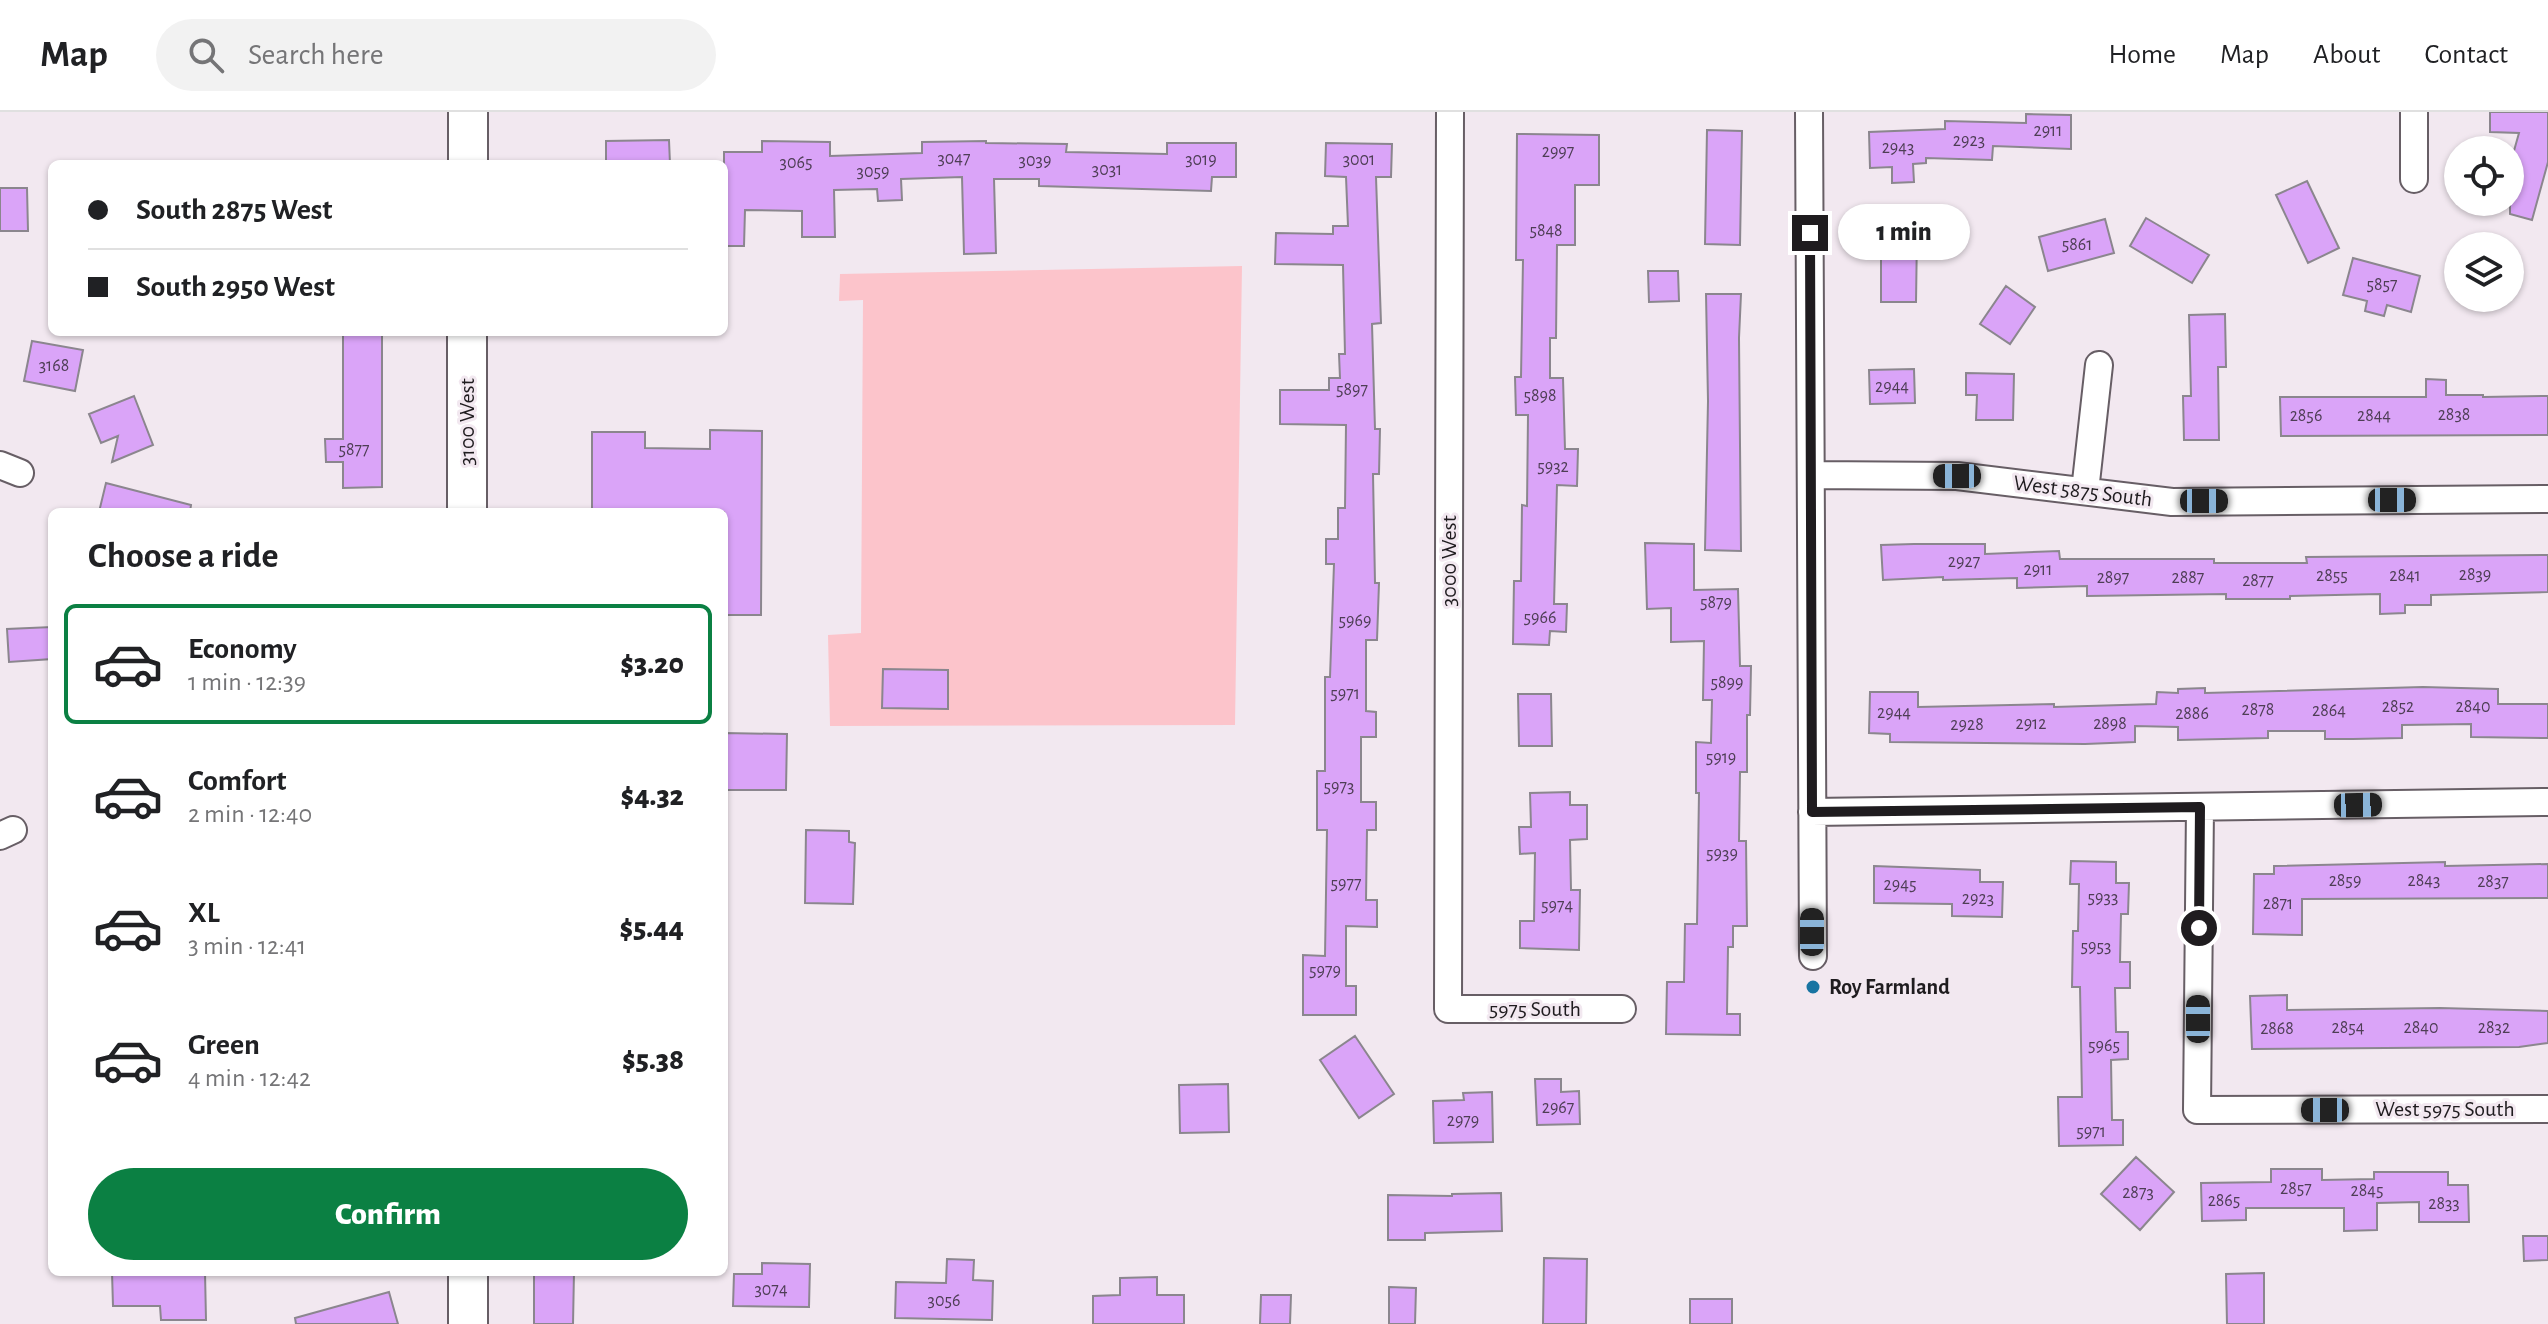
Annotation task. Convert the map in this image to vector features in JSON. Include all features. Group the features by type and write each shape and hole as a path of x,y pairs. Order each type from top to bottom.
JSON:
{"street":[{"path":"468,112 468,160"},
{"name":"3000 West","path":"1448,1009 1450,112"},
{"path":"1809,112 1813,956"},
{"path":"2414,112 2414,179"},
{"name":"3100 West","path":"467,336 467,508"},
{"path":"2085,491 2099,365"},
{"name":"West 5875 South","path":"1811,475 1957,476 2172,502 2548,499"},
{"path":"1812,812 2548,802"},
{"name":"West 5975 South","path":"2200,807 2197,1110 2548,1109"},
{"name":"5975 South","path":"1448,1009 1622,1009"},
{"path":"468,1276 468,1324"}],"shaded area":[{"path":"1242,266 1235,725 830,726 828,635 861,633 863,300 839,301 840,274"}],"building":[{"path":"2490,112 2548,112 2548,162 2532,220 2517,216 2524,216 2524,136 2490,132"},
{"path":"2026,114 2071,115 2071,149 1993,146 1992,160 1926,158 1926,163 1913,164 1914,182 1892,183 1892,167 1870,168 1869,132 1945,129 1945,121 2026,123"},
{"path":"1707,130 1742,131 1740,245 1705,244"},
{"path":"1517,134 1599,135 1599,185 1575,185 1575,245 1557,245 1556,338 1550,338 1550,378 1563,378 1565,449 1578,449 1577,486 1557,485 1554,604 1567,604 1566,632 1550,631 1549,645 1513,644 1514,581 1521,581 1522,505 1527,506 1528,415 1516,415 1515,377 1521,377 1523,260 1516,260"},
{"path":"669,140 670,160 606,160 606,141"},
{"path":"762,141 830,142 830,156 922,153 922,142 1067,144 1066,152 1167,154 1167,143 1236,143 1236,177 1212,177 1211,191 1039,186 1039,179 994,179 996,253 964,254 962,177 901,179 902,200 878,201 877,189 834,190 835,237 802,237 802,211 745,210 744,246 728,246 728,160 724,160 724,152 762,152"},
{"path":"1326,143 1392,144 1391,177 1376,177 1381,323 1372,324 1375,429 1380,429 1379,474 1373,474 1375,583 1379,583 1377,640 1366,640 1366,711 1376,712 1376,737 1361,737 1361,802 1376,802 1376,830 1367,830 1366,900 1377,900 1377,927 1346,926 1346,986 1356,986 1356,1015 1303,1015 1303,955 1325,956 1327,830 1317,830 1317,771 1325,771 1325,677 1330,677 1334,564 1326,564 1326,539 1338,539 1338,508 1345,508 1346,425 1280,424 1280,390 1329,390 1329,378 1340,378 1339,354 1345,354 1343,265 1275,264 1276,233 1333,234 1333,226 1348,226 1346,177 1325,176"},
{"path":"2307,181 2339,248 2308,263 2276,195"},
{"path":"0,188 27,188 28,231 0,231"},
{"path":"2146,218 2209,255 2192,283 2130,246"},
{"path":"2105,219 2114,253 2048,271 2039,237"},
{"path":"1881,234 1917,234 1916,302 1881,302"},
{"path":"2353,258 2420,276 2411,312 2387,305 2384,316 2365,311 2367,301 2343,295"},
{"path":"1648,271 1678,271 1679,301 1649,302"},
{"path":"2006,286 2035,307 2010,344 1980,324"},
{"path":"1706,294 1741,294 1741,551 1705,550 1708,401"},
{"path":"2225,314 2226,367 2218,367 2219,440 2184,440 2183,396 2191,396 2189,315"},
{"path":"343,336 382,336 382,487 343,488 343,462 326,462 325,439 343,439"},
{"path":"32,341 83,350 75,391 24,381"},
{"path":"1914,369 1915,403 1870,404 1869,370"},
{"path":"1966,373 2014,374 2013,420 1976,420 1977,395 1966,395"},
{"path":"2426,379 2446,380 2446,395 2548,396 2548,435 2281,436 2280,397 2426,397"},
{"path":"134,396 153,445 112,462 118,436 101,443 89,414"},
{"path":"710,430 762,431 761,615 728,615 728,508 592,508 592,432 645,432 645,448 710,449"},
{"path":"106,483 191,505 191,508 100,508"},
{"path":"1645,543 1694,544 1694,590 1738,589 1740,666 1751,666 1747,772 1740,772 1739,841 1746,841 1747,926 1733,926 1733,947 1728,947 1727,1014 1740,1014 1740,1035 1666,1034 1667,982 1684,982 1685,924 1697,924 1699,793 1696,793 1696,742 1711,743 1712,700 1703,700 1704,641 1671,642 1671,608 1647,609"},
{"path":"1985,544 1985,554 2059,551 2060,559 2214,559 2214,563 2307,563 2306,557 2548,555 2548,592 2431,595 2431,605 2405,605 2405,613 2380,614 2380,594 2290,596 2290,599 2226,599 2226,594 2087,596 2087,586 2017,588 2017,578 1883,580 1881,545"},
{"path":"48,627 48,659 9,662 7,629"},
{"path":"883,669 948,670 948,709 882,708"},
{"path":"2423,687 2498,689 2498,704 2548,704 2548,738 2471,737 2471,724 2402,725 2402,738 2353,739 2325,739 2325,731 2268,731 2268,738 2178,740 2178,727 2135,726 2135,742 2085,744 1890,742 1890,734 1869,733 1870,692 1918,692 1918,707 2054,704 2054,707 2156,704 2157,692 2178,693 2178,689 2205,688 2205,693"},
{"path":"1518,694 1551,694 1552,746 1519,746"},
{"path":"728,733 787,734 786,790 728,790"},
{"path":"1570,792 1570,805 1587,805 1587,839 1570,840 1571,890 1580,890 1579,950 1520,948 1520,921 1534,921 1535,853 1520,854 1519,827 1531,827 1530,793"},
{"path":"806,830 849,831 849,842 855,843 853,904 805,903"},
{"path":"2071,861 2116,862 2116,883 2129,883 2128,914 2121,914 2120,962 2130,962 2130,988 2115,988 2116,1032 2128,1032 2128,1059 2111,1060 2112,1120 2123,1120 2123,1145 2059,1146 2058,1097 2082,1097 2080,987 2072,987 2073,931 2078,931 2079,884 2070,884"},
{"path":"2445,862 2445,866 2548,864 2548,898 2302,899 2302,935 2253,934 2254,874 2274,874 2274,866"},
{"path":"1874,866 1980,870 1980,882 2003,882 2002,917 1952,916 1952,904 1874,903"},
{"path":"2287,995 2287,1010 2440,1008 2548,1011 2548,1043 2519,1047 2252,1049 2250,996"},
{"path":"1355,1036 1394,1094 1359,1118 1320,1060"},
{"path":"1535,1079 1561,1079 1561,1092 1579,1091 1580,1124 1537,1125"},
{"path":"1228,1084 1229,1132 1180,1133 1179,1085"},
{"path":"1492,1092 1493,1142 1434,1143 1433,1101 1464,1100 1463,1093"},
{"path":"2136,1157 2174,1192 2140,1230 2101,1194"},
{"path":"2271,1169 2322,1169 2322,1180 2374,1179 2374,1172 2448,1172 2448,1185 2468,1185 2469,1222 2419,1222 2419,1202 2377,1203 2377,1230 2344,1231 2344,1208 2246,1208 2246,1220 2202,1221 2201,1183 2271,1182"},
{"path":"1501,1193 1502,1231 1425,1233 1425,1240 1388,1240 1388,1195"},
{"path":"2523,1236 2548,1236 2548,1260 2524,1261"},
{"path":"1544,1258 1587,1259 1586,1324 1543,1324"},
{"path":"947,1259 974,1260 973,1280 993,1281 992,1320 895,1318 896,1282 946,1283"},
{"path":"762,1263 810,1264 809,1307 733,1306 734,1274 762,1274"},
{"path":"2264,1273 2264,1324 2227,1324 2226,1274"},
{"path":"112,1276 205,1276 206,1320 161,1320 160,1306 113,1306"},
{"path":"534,1276 574,1276 573,1324 534,1324"},
{"path":"1157,1277 1157,1295 1184,1295 1184,1324 1093,1324 1093,1296 1120,1295 1120,1278"},
{"path":"1389,1287 1416,1288 1415,1324 1389,1324"},
{"path":"389,1292 398,1324 296,1324 295,1318"},
{"path":"1261,1295 1291,1295 1290,1324 1260,1324"},
{"path":"1690,1299 1732,1299 1732,1324 1690,1324"}],"place":[{"name":"Roy Farmland","path":"1813,987"}],"route":[{"path":"1810,233 1812,812 2200,807 2199,928"}]}
